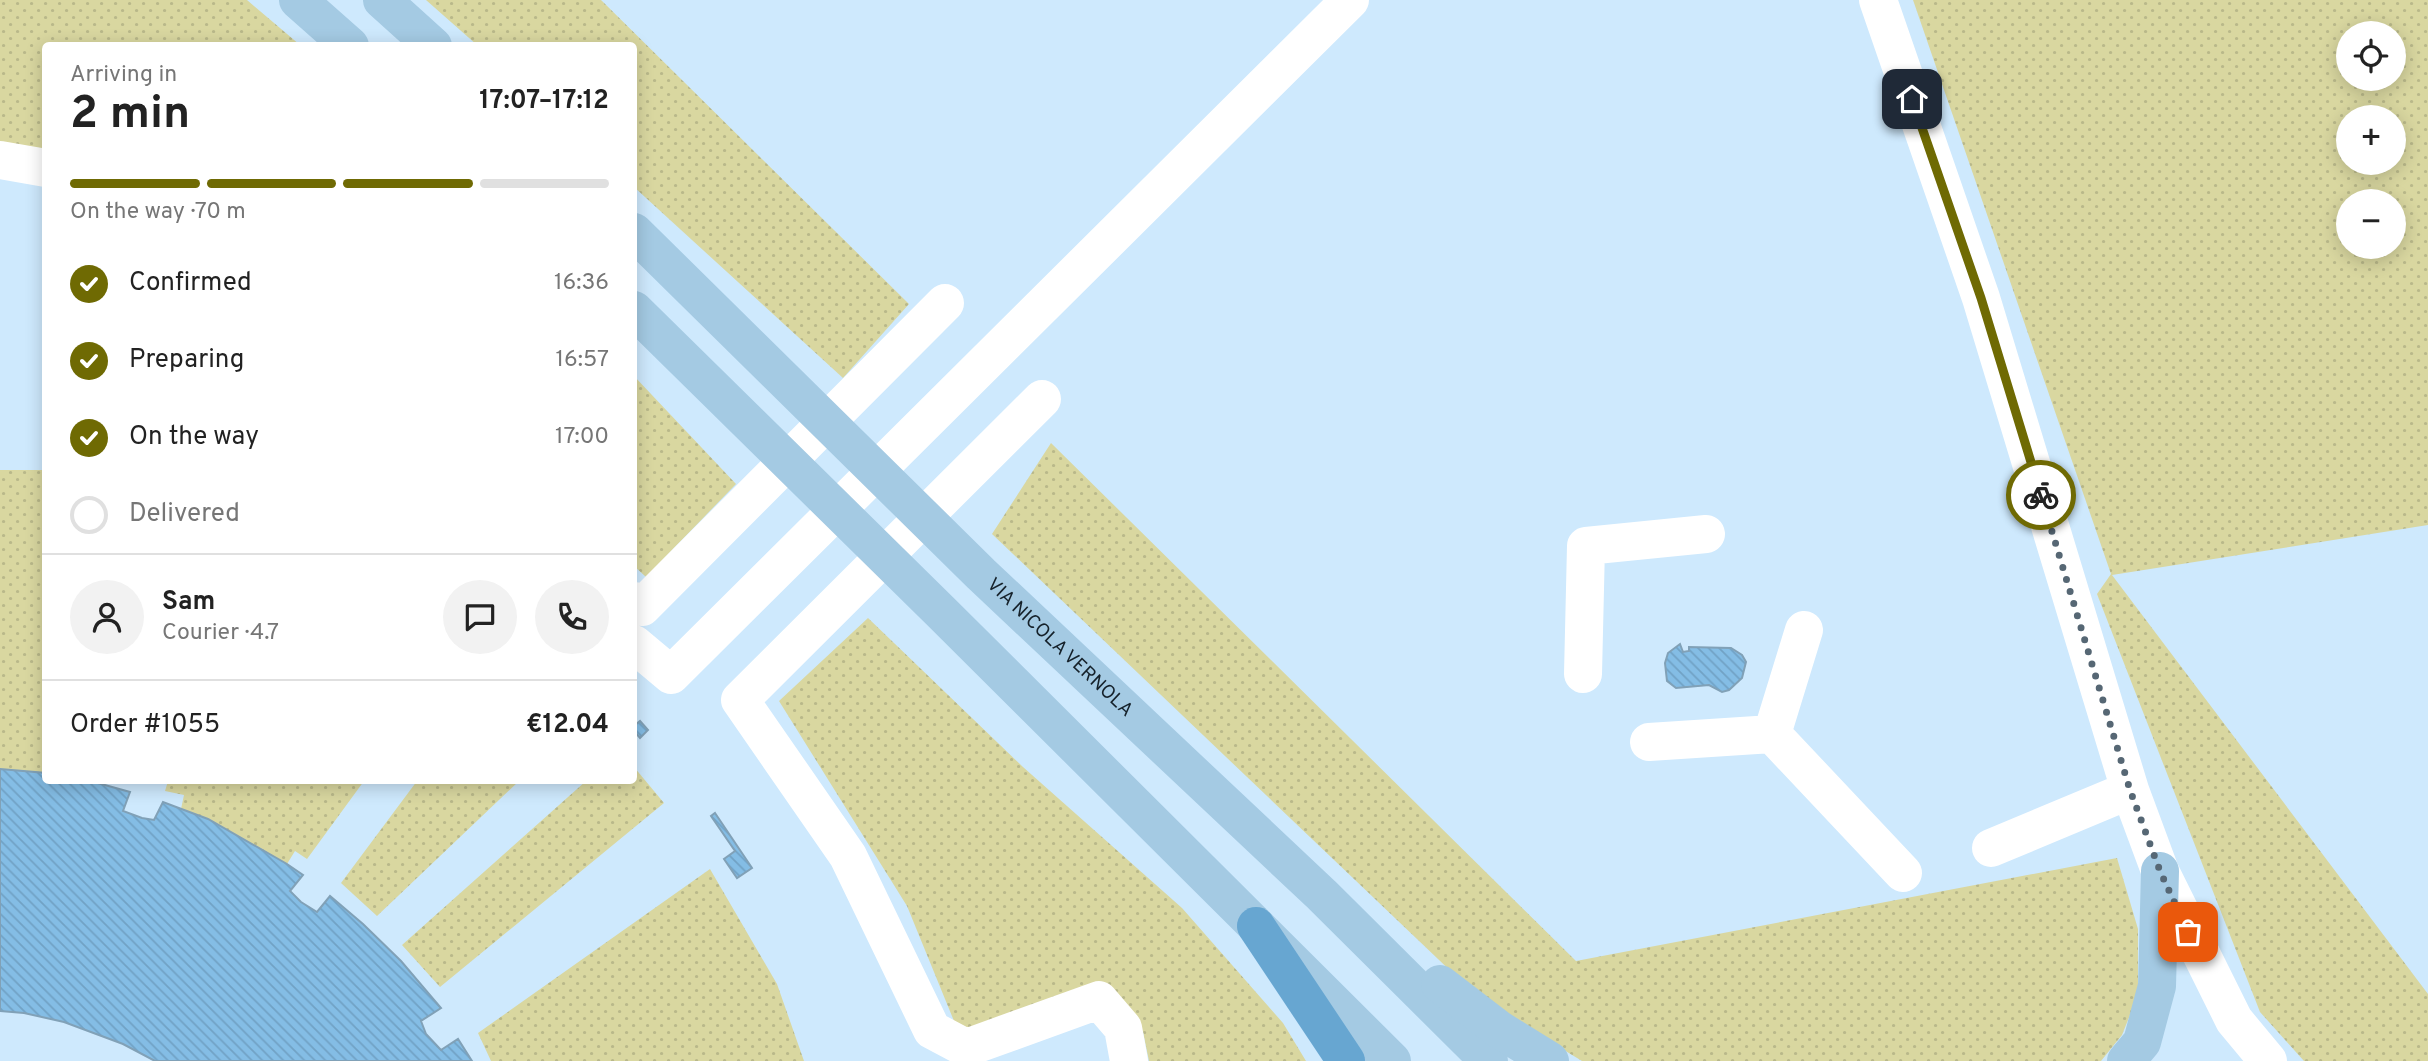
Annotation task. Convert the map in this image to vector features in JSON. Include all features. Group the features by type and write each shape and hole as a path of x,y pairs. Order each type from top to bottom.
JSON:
{"highway":[{"path":"1256,926 1346,1061"}],"main road":[{"path":"298,0 345,42"},
{"path":"382,0 429,42"},
{"name":"VIA NICOLA VERNOLA","path":"637,235 981,574 1322,895 1489,1061"},
{"path":"637,313 1392,1061"},
{"path":"2126,1061 2142,1042 2157,986 2160,871"},
{"path":"1322,895 1500,1030 1550,1061"}],"street":[{"path":"637,647 671,675 1350,0"},
{"path":"1878,0 1981,298 2130,790 2160,871 2234,1020 2268,1061"},
{"path":"0,160 42,167"},
{"path":"637,603 642,607 945,303"},
{"path":"1042,399 740,700 848,856 932,1030 965,1048 1099,1000 1123,1028 1129,1061"},
{"path":"1583,674 1586,547 1706,534"},
{"path":"1772,734 1804,630"},
{"path":"1649,742 1772,734"},
{"path":"1772,734 1903,873"},
{"path":"1991,848 2130,790"}],"shaded area":[{"path":"0,0 247,0 296,42 42,42 42,158 0,154"},
{"path":"426,0 601,0 909,304 843,378 637,190 637,42 474,42"},
{"path":"1913,0 2428,0 2428,525 2112,575 2428,994 2428,1061 2304,1061 2260,1012 2097,594 2111,574"},
{"path":"637,379 736,484 646,577 637,569"},
{"path":"1051,443 1576,961 2117,858 2138,929 2138,995 2122,1035 2101,1061 1582,1061 1480,999 992,534"},
{"path":"0,470 42,470 42,773 0,769"},
{"path":"868,618 1023,767 1182,908 1283,1023 1306,1061 1149,1061 1143,1032 1109,987 973,1031 954,1021 907,906 779,701"},
{"path":"637,771 664,803 440,987 402,945 583,784 637,784"},
{"path":"167,784 362,784 307,859 295,851 287,864 208,819 181,809 184,795 165,791"},
{"path":"415,784 516,784 377,916 341,883"},
{"path":"710,869 777,984 804,1061 491,1061 478,1033"}],"building":[{"path":"1680,644 1683,652 1689,651 1689,647 1731,648 1742,655 1746,662 1742,678 1729,690 1722,692 1709,685 1676,688 1667,681 1665,663 1668,653"},
{"path":"640,721 648,730 640,738 637,734 637,724"},
{"path":"0,769 42,773 42,784 101,784 130,792 123,811 142,818 154,820 163,802 208,819 287,864 303,875 290,891 301,902 317,912 330,896 401,961 441,1008 421,1021 426,1034 441,1050 458,1039 472,1061 155,1061 123,1044 64,1022 0,1011"},
{"path":"715,813 752,868 737,878 724,859 735,851 711,816"}],"way so far":[{"path":"2041,495 2130,790 2160,871 2188,932"}],"route":[{"path":"1912,99 1981,298 2041,495"}]}
